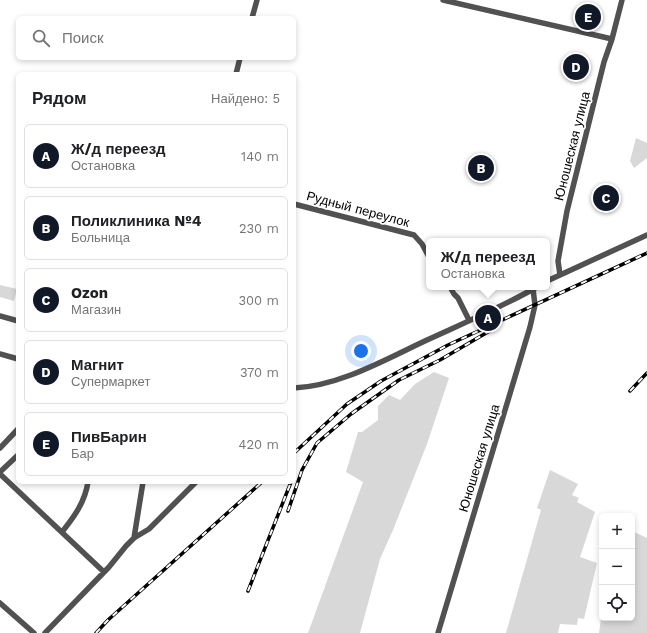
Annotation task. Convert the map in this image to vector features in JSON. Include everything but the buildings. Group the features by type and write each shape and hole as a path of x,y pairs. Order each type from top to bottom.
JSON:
{"street":[{"path":"253,16 257,0"},
{"path":"443,0 612,39"},
{"name":"Юношеская улица","path":"560,275 558,261 567,211 604,62 612,39 622,0"},
{"path":"236,72 240,60"},
{"name":"Рудный переулок","path":"296,205 414,235 426,251"},
{"path":"550,280 647,235"},
{"path":"452,290 458,298 469,320"},
{"name":"Юношеская улица","path":"296,388 330,383 373,365 531,290"},
{"name":"Юношеская улица","path":"438,633 530,327 535,305 535,290"},
{"path":"0,316 16,320"},
{"path":"0,354 16,358"},
{"path":"0,448 16,431"},
{"path":"16,457 0,473 104,572"},
{"path":"62,532 75,516 82,503 87,484"},
{"path":"134,538 143,484"},
{"path":"45,633 104,572 134,538 149,529 194,484"},
{"path":"0,603 34,633"}],"shaded area":[{"path":"636,138 647,143 647,158 634,168 630,161"},
{"path":"0,285 16,289 14,301 0,297"},
{"path":"434,372 449,378 427,444 380,559 360,633 308,633 363,482 346,472 358,432 362,432 378,420 378,406 389,395 400,400 415,384"},
{"path":"550,470 578,484 572,495 579,498 577,502 595,512 580,557 597,563 584,619 578,618 577,625 560,624 558,633 506,633 541,510 537,508"},
{"path":"635,532 647,538 647,633 599,633 601,621 635,621"}],"railway":[{"path":"296,451 347,404 381,381 448,345 647,253"},
{"path":"288,511 302,470 317,443 351,414 399,380 440,360 493,329"},
{"path":"630,391 647,373"},
{"path":"96,633 108,620 260,484"},
{"path":"248,591 290,484"}],"place":[{"name":"ПивБарин","path":"588,17"},
{"name":"Магнит","path":"576,67"},
{"name":"Поликлиника №4","path":"481,168"},
{"name":"Ozon","path":"606,198"},
{"name":"Ж/д переезд","path":"488,318"}]}
